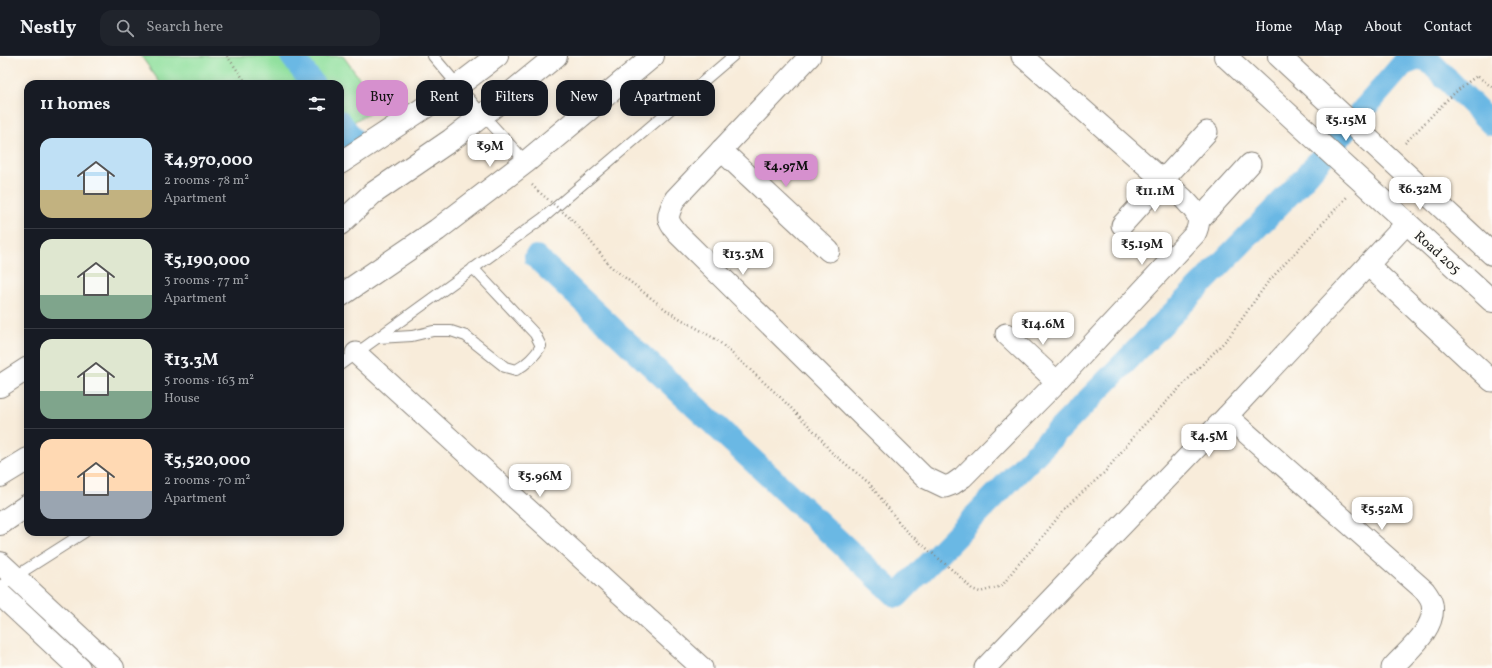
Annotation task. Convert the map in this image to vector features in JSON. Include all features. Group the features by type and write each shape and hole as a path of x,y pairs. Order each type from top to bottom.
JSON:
{"street":[{"path":"466,80 498,56"},
{"path":"526,80 556,56"},
{"path":"344,293 437,230 526,162 652,56"},
{"path":"810,56 675,200 668,214 670,225 683,240 924,477 945,487 953,484 963,477 1057,382 1195,234 1198,228 1199,220 1196,212 1163,180 1022,56"},
{"name":"Road 205","path":"1225,56 1492,301"},
{"path":"1279,56 1492,254"},
{"path":"344,160 416,113"},
{"path":"344,220 372,194 450,140 481,116"},
{"path":"1122,225 1207,132"},
{"path":"721,150 829,250"},
{"path":"1199,220 1250,164"},
{"path":"985,668 1227,416 1407,223"},
{"path":"1368,265 1492,381"},
{"path":"1006,334 1057,382"},
{"path":"348,359 702,668"},
{"path":"0,386 24,371"},
{"path":"1227,416 1424,590 1432,603 1432,617 1426,631 1392,668"},
{"path":"0,476 24,461"},
{"path":"0,524 24,508"},
{"path":"5,575 113,668"},
{"path":"0,594 79,668"}],"lane":[{"path":"434,56 455,80"},
{"path":"348,359 543,218 733,56"},
{"path":"473,103 481,114"},
{"path":"483,116 526,162"},
{"path":"378,338 412,336 433,331 451,331 466,336 504,367 516,370 524,366 536,355 541,346 535,334 473,268"},
{"path":"5,575 78,536"}],"path":[{"path":"227,56 244,80"},
{"path":"1389,158 1468,82 1477,76 1492,87"},
{"path":"538,191 570,219 610,266 670,312 717,340 777,394 820,437 830,451 869,483 905,530 972,589 980,592 1002,586 1015,568 1036,545 1067,506 1104,473 1140,429 1229,337 1268,282 1320,225 1356,176"}],"green space":[{"path":"141,56 343,56 361,80 356,80 356,116 363,116 344,128 344,80 158,80"}],"waterway":[{"path":"292,56 310,80"},
{"path":"536,257 897,596 1298,185 1403,64 1424,56 1492,124"},
{"path":"344,127 354,141"}]}
